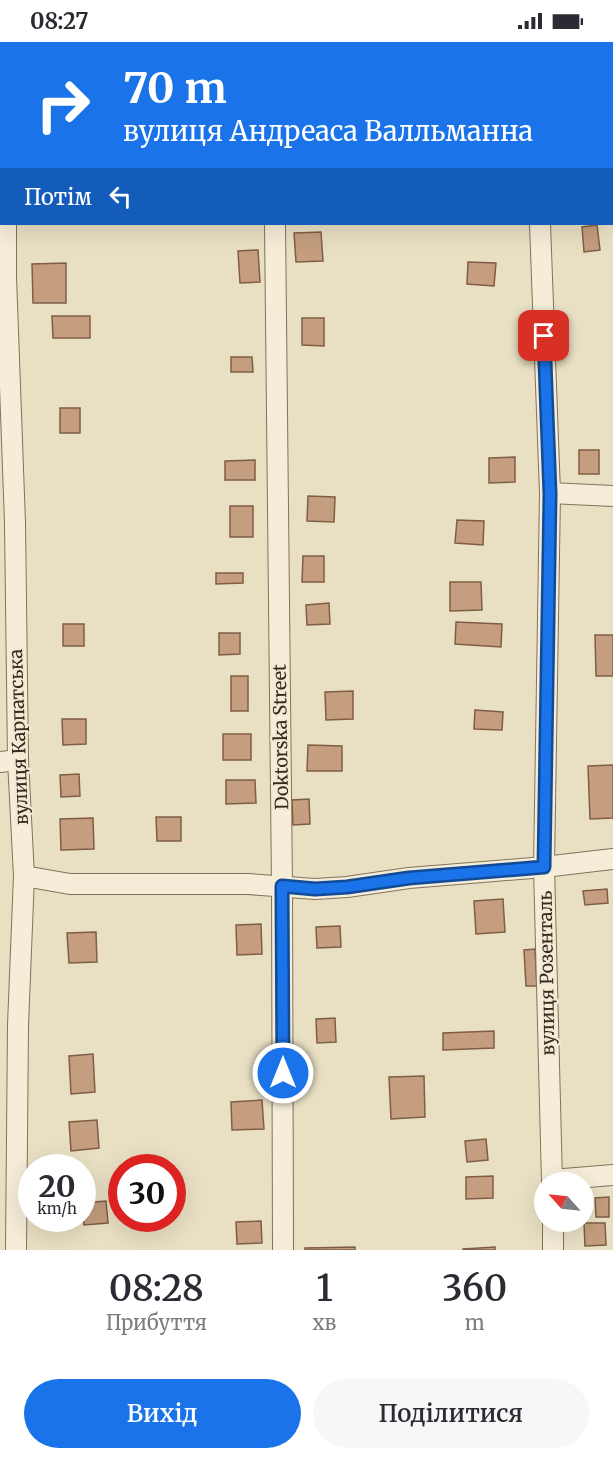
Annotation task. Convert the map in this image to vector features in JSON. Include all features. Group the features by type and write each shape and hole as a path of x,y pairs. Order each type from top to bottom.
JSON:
{"street":[{"name":"вулиця Карпатська","path":"6,225 3,277 9,761 24,876 9,1025 10,1244"},
{"name":"Doktorska Street","path":"275,225 282,886 283,1250"},
{"name":"вулиця Розенталь","path":"540,225 550,494 544,867 552,1172"},
{"path":"550,494 613,496"},
{"path":"24,876 70,884 248,884 315,889 613,859"},
{"path":"594,1177 613,1175"},
{"path":"553,1232 553,1250"}],"building":[{"path":"597,225 600,250 584,252 582,227"},
{"path":"321,232 323,261 296,262 294,233"},
{"path":"258,250 260,282 240,283 238,251"},
{"path":"468,262 496,263 494,286 467,284"},
{"path":"66,263 66,303 33,303 32,264"},
{"path":"52,316 90,316 90,338 53,338"},
{"path":"302,318 324,318 324,346 302,345"},
{"path":"231,357 252,357 253,372 231,372"},
{"path":"60,408 80,408 80,433 60,433"},
{"path":"579,450 599,450 599,474 579,474"},
{"path":"515,457 515,482 489,483 489,458"},
{"path":"255,460 255,480 225,480 225,461"},
{"path":"308,496 335,497 334,522 307,521"},
{"path":"230,506 253,506 253,537 230,537"},
{"path":"457,520 484,521 483,545 455,543"},
{"path":"303,556 324,556 324,582 302,582"},
{"path":"216,573 243,573 243,583 216,584"},
{"path":"450,582 481,582 482,610 450,611"},
{"path":"329,603 330,624 307,625 306,605"},
{"path":"456,622 502,624 501,647 455,644"},
{"path":"63,624 84,624 84,646 63,646"},
{"path":"219,633 240,633 240,654 219,655"},
{"path":"595,635 613,635 613,676 596,676"},
{"path":"231,676 248,676 248,711 231,711"},
{"path":"353,691 353,719 326,720 325,692"},
{"path":"475,710 503,712 502,730 474,729"},
{"path":"62,719 86,719 86,744 63,745"},
{"path":"223,734 251,734 251,760 223,760"},
{"path":"308,745 342,746 342,771 307,771"},
{"path":"613,765 613,818 590,819 588,766"},
{"path":"79,774 80,796 61,797 60,775"},
{"path":"226,780 255,780 256,803 226,804"},
{"path":"309,799 310,824 293,825 292,800"},
{"path":"156,817 181,817 181,841 157,841"},
{"path":"93,818 94,849 61,850 60,819"},
{"path":"607,889 608,903 585,905 583,891"},
{"path":"503,899 505,932 476,934 474,901"},
{"path":"261,924 262,954 237,955 236,925"},
{"path":"340,926 341,947 317,948 316,927"},
{"path":"96,932 97,962 69,963 67,933"},
{"path":"535,949 537,986 526,986 524,950"},
{"path":"335,1018 336,1042 317,1043 316,1019"},
{"path":"494,1031 494,1048 443,1050 443,1033"},
{"path":"93,1054 95,1092 71,1094 69,1056"},
{"path":"424,1076 425,1117 391,1119 389,1077"},
{"path":"262,1100 264,1129 232,1130 231,1102"},
{"path":"97,1120 99,1148 71,1151 69,1122"},
{"path":"486,1139 488,1160 467,1162 465,1141"},
{"path":"493,1176 493,1198 466,1199 466,1177"},
{"path":"609,1197 609,1217 596,1217 595,1198"},
{"path":"106,1201 108,1223 96,1224 96,1202"},
{"path":"261,1221 262,1243 237,1244 236,1222"},
{"path":"594,1223 605,1223 606,1245 585,1246 584,1232 594,1232"},
{"path":"355,1247 355,1250 305,1250 305,1248"},
{"path":"495,1247 495,1250 463,1250 463,1249"}],"route":[{"path":"283,1073 282,886 315,889 347,887 409,878 544,867 550,494 544,336"}]}
